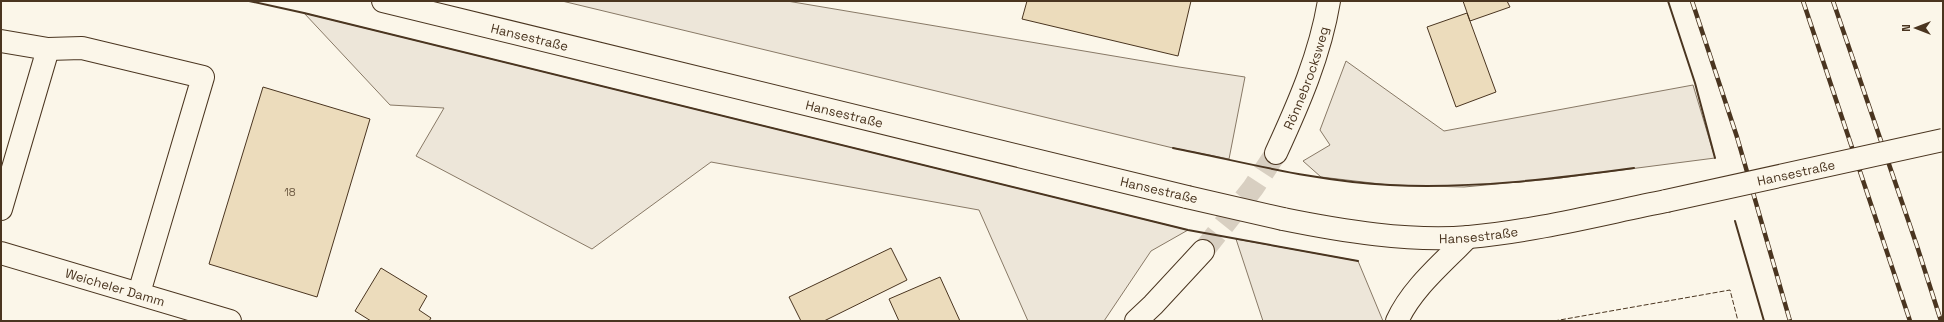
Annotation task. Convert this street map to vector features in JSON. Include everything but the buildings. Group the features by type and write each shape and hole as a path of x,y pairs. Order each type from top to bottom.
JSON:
{"main road":[{"name":"Hansestraße","path":"383,1 1283,219 1320,227 1418,237 1468,237 1524,230 1666,201 1943,140"},
{"name":"Rönnebrocksweg","path":"1276,153 1301,98 1316,58 1329,1"},
{"path":"1,41 48,49 82,48 203,77 138,293"},
{"path":"1,209 48,49"},
{"path":"1397,321 1402,310 1419,287 1468,237"},
{"path":"1136,321 1153,305 1203,251"},
{"name":"Weicheler Damm","path":"1,253 230,321"}],"shaded area":[{"path":"562,1 787,1 1245,77 1229,159 1173,148"},
{"path":"304,13 1188,230 1151,251 1104,321 1028,321 979,210 711,162 592,249 416,156 444,108 390,105"},
{"path":"1346,61 1444,131 1693,85 1715,158 1552,179 1464,187 1389,185 1321,177 1303,161 1330,145 1320,130"},
{"path":"1236,239 1358,261 1383,321 1263,321"}],"tunnel":[{"path":"1203,251 1253,188 1276,153"}],"railway":[{"path":"1692,1 1737,137 1790,321"},
{"path":"1803,1 1910,321"},
{"path":"1833,1 1917,246 1941,321"}],"fence":[{"path":"1554,321 1730,290 1738,321"}],"wall":[{"path":"249,1 304,13 1188,230 1358,261"},
{"path":"1668,1 1695,83 1715,158"},
{"path":"1173,148 1308,176 1390,185 1451,186 1512,182 1634,168"},
{"path":"1735,221 1764,321"}]}
